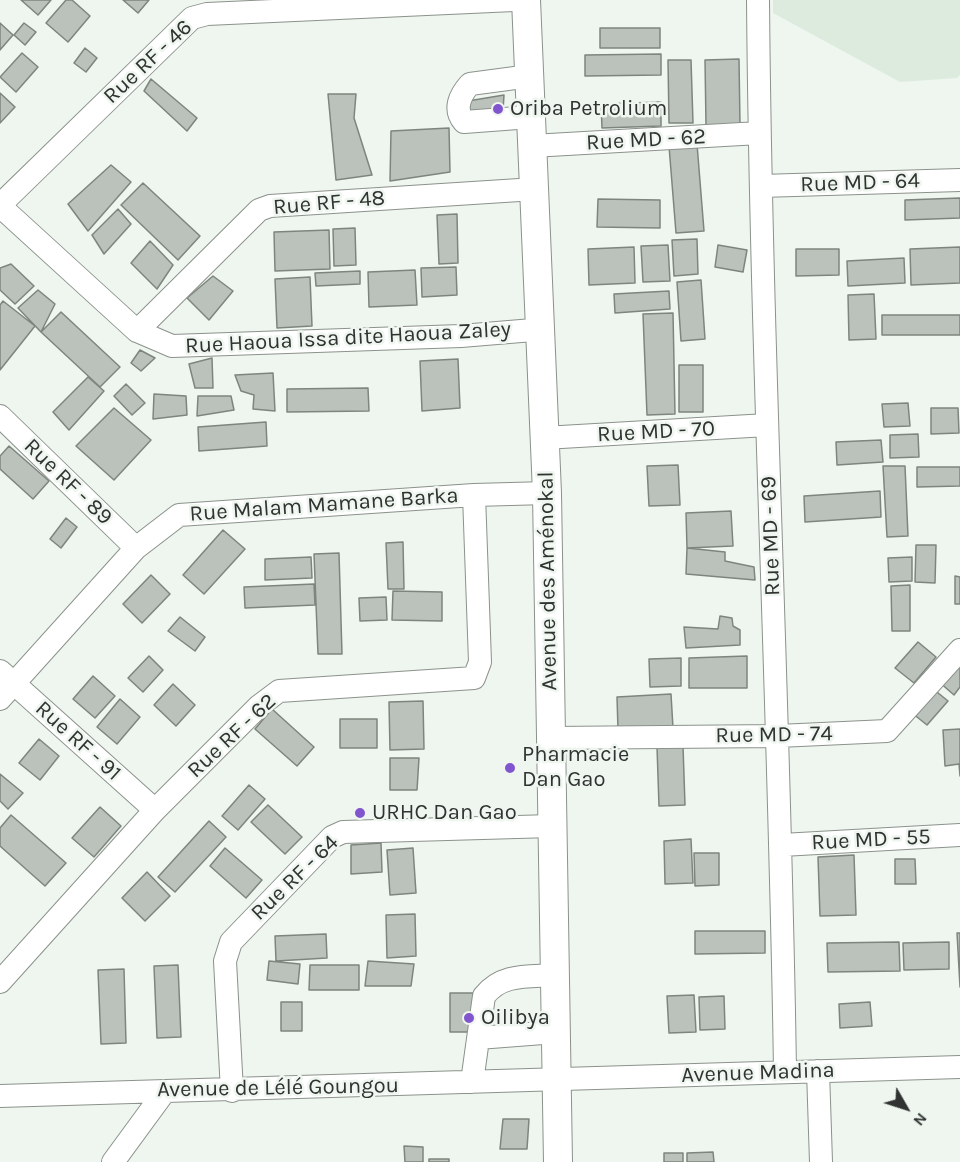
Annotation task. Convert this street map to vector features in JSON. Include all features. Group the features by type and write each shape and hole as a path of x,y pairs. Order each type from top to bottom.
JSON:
{"main road":[{"name":"Avenue des Aménokal","path":"526,0 547,493 558,1162"}],"street":[{"name":"Rue RF - 46","path":"0,205 192,18 207,14 514,0"},
{"name":"Rue MD - 69","path":"758,0 759,133 782,845 785,1072"},
{"path":"530,76 470,84 460,96 458,111 464,122 531,117"},
{"name":"Rue MD - 62","path":"532,146 759,133"},
{"name":"Rue MD - 64","path":"761,186 960,180"},
{"name":"Rue RF - 48","path":"137,331 259,210 270,206 535,189"},
{"name":"Rue Haoua Issa dite Haoua Zaley","path":"0,205 137,331 172,346 461,336 532,330"},
{"name":"Rue RF - 89","path":"0,416 136,548"},
{"name":"Rue MD - 70","path":"544,438 768,425"},
{"name":"Rue Malam Mamane Barka","path":"4,685 136,548 179,515 474,495 547,493"},
{"name":"Rue RF - 62","path":"0,982 155,810 259,706 279,691 474,678 480,662 474,495"},
{"name":"Rue MD - 74","path":"551,738 778,736 887,731 960,650"},
{"name":"Rue RF - 91","path":"4,685 155,810"},
{"name":"Rue RF - 64","path":"232,1091 225,961 227,949 231,942 332,837 343,832 552,826"},
{"name":"Rue MD - 55","path":"782,845 960,835"},
{"path":"472,1082 484,996 492,985 504,978 555,975"},
{"path":"478,1038 556,1032"},
{"name":"Avenue Madina","path":"557,1079 960,1067"},
{"path":"818,1071 821,1162"},
{"name":"Avenue de Lélé Goungou","path":"0,1096 165,1090 232,1091 557,1079"},
{"path":"113,1162 165,1090"}],"shaded area":[{"path":"773,0 960,0 960,75 957,78 900,82 773,13"}],"building":[{"path":"21,0 51,0 38,15"},
{"path":"66,0 72,0 90,16 68,42 46,23"},
{"path":"123,0 149,0 138,13"},
{"path":"0,23 13,35 0,50"},
{"path":"24,23 36,32 25,45 14,35"},
{"path":"600,28 660,28 660,48 600,48"},
{"path":"85,48 97,58 86,72 74,63"},
{"path":"22,53 38,67 16,92 0,77"},
{"path":"661,54 661,75 585,76 585,55"},
{"path":"739,59 740,125 706,125 705,60"},
{"path":"668,60 691,60 693,123 669,123"},
{"path":"151,79 197,118 187,131 144,91"},
{"path":"0,93 15,107 0,123"},
{"path":"328,94 356,94 354,118 372,175 336,180"},
{"path":"504,95 503,111 466,115 468,101"},
{"path":"661,102 661,126 602,128 601,104"},
{"path":"449,128 450,172 390,181 391,131"},
{"path":"697,144 704,231 676,233 669,146"},
{"path":"111,165 131,182 88,231 68,204"},
{"path":"143,183 200,236 178,260 121,205"},
{"path":"960,198 960,218 905,220 905,200"},
{"path":"598,199 660,200 660,228 597,227"},
{"path":"118,209 131,224 104,254 92,235"},
{"path":"457,214 458,263 439,264 437,215"},
{"path":"355,228 356,265 334,266 333,229"},
{"path":"329,230 330,269 275,271 274,232"},
{"path":"697,239 698,274 674,276 672,240"},
{"path":"150,241 173,265 157,289 131,263"},
{"path":"668,245 670,281 643,282 641,246"},
{"path":"718,245 747,250 743,272 715,267"},
{"path":"634,247 635,283 589,285 588,249"},
{"path":"960,247 960,283 911,285 910,249"},
{"path":"796,249 839,249 839,275 796,276"},
{"path":"904,258 905,283 848,286 847,261"},
{"path":"11,264 34,286 15,304 0,290 0,268"},
{"path":"456,267 457,295 422,297 421,268"},
{"path":"415,270 417,305 369,307 368,272"},
{"path":"360,271 360,284 316,286 315,273"},
{"path":"213,276 233,291 209,320 187,298"},
{"path":"310,277 312,326 277,328 275,279"},
{"path":"701,280 705,339 681,341 677,282"},
{"path":"38,290 55,304 41,332 18,308"},
{"path":"669,291 670,309 615,313 614,294"},
{"path":"874,294 876,339 849,340 848,295"},
{"path":"3,301 35,326 0,370 0,305"},
{"path":"61,312 120,367 100,387 41,332"},
{"path":"673,313 675,414 647,415 643,314"},
{"path":"882,315 960,315 960,335 882,335"},
{"path":"140,350 155,358 141,371 131,363"},
{"path":"212,358 213,388 195,388 189,364"},
{"path":"458,359 460,408 422,411 420,361"},
{"path":"679,365 703,365 703,412 679,412"},
{"path":"273,373 275,411 253,409 254,395 241,391 235,375"},
{"path":"88,377 104,391 69,430 53,412"},
{"path":"126,384 145,403 132,415 114,396"},
{"path":"368,388 369,411 287,412 287,389"},
{"path":"154,394 186,396 187,415 153,419"},
{"path":"198,396 231,396 234,410 197,416"},
{"path":"908,403 910,426 884,427 882,404"},
{"path":"114,408 151,440 114,480 76,446"},
{"path":"931,408 958,408 959,433 931,434"},
{"path":"266,422 267,446 199,451 198,427"},
{"path":"918,434 919,457 890,458 890,435"},
{"path":"881,440 883,462 837,465 836,442"},
{"path":"9,446 49,481 33,499 0,469 0,456"},
{"path":"678,465 680,505 649,506 647,466"},
{"path":"883,466 905,466 908,536 887,537"},
{"path":"917,467 960,467 960,486 917,487"},
{"path":"880,491 881,517 805,522 804,496"},
{"path":"731,511 733,546 687,548 686,513"},
{"path":"66,518 77,527 61,548 50,539"},
{"path":"223,530 245,549 204,594 183,575"},
{"path":"403,542 404,589 388,589 386,543"},
{"path":"916,545 936,545 935,583 915,582"},
{"path":"687,548 725,552 725,561 754,567 755,580 686,574"},
{"path":"339,553 342,654 318,654 314,554"},
{"path":"311,557 312,578 265,580 265,559"},
{"path":"912,557 912,581 889,582 888,558"},
{"path":"151,575 170,594 142,623 123,604"},
{"path":"955,576 960,577 960,604 955,604"},
{"path":"314,584 315,605 245,608 244,587"},
{"path":"910,585 910,631 892,631 891,586"},
{"path":"393,591 442,592 442,621 392,620"},
{"path":"386,597 387,620 360,621 359,598"},
{"path":"720,616 732,618 733,626 740,630 740,645 686,648 684,627 718,629"},
{"path":"180,617 205,637 195,651 168,631"},
{"path":"918,642 936,657 914,683 895,668"},
{"path":"149,656 163,670 143,692 128,678"},
{"path":"747,656 747,688 689,688 689,658"},
{"path":"960,656 960,687 954,695 938,681"},
{"path":"681,658 681,686 650,687 649,659"},
{"path":"93,676 115,696 95,718 73,699"},
{"path":"173,684 195,705 176,726 154,705"},
{"path":"932,688 948,701 927,725 912,713"},
{"path":"671,694 673,728 618,730 617,697"},
{"path":"120,699 140,717 117,744 97,727"},
{"path":"423,701 424,749 390,750 389,702"},
{"path":"272,709 314,747 297,766 255,729"},
{"path":"340,719 377,719 377,748 340,748"},
{"path":"960,729 960,776 959,764 945,766 943,730"},
{"path":"39,739 59,756 40,780 19,763"},
{"path":"683,746 685,805 659,806 657,747"},
{"path":"390,758 419,758 417,790 390,790"},
{"path":"0,774 23,793 8,809 0,801"},
{"path":"249,785 265,799 238,830 222,816"},
{"path":"268,805 302,837 285,854 251,822"},
{"path":"100,807 121,826 94,857 72,838"},
{"path":"11,815 66,863 45,886 0,846 0,828"},
{"path":"209,821 226,837 175,892 158,877"},
{"path":"691,839 693,883 665,884 664,841"},
{"path":"381,843 382,872 351,874 351,845"},
{"path":"225,848 262,880 246,898 210,866"},
{"path":"413,848 416,893 390,895 387,850"},
{"path":"694,853 719,853 719,885 695,886"},
{"path":"854,855 856,915 820,916 818,857"},
{"path":"895,859 915,859 916,884 895,884"},
{"path":"147,872 170,896 145,921 122,898"},
{"path":"415,914 416,956 387,958 386,915"},
{"path":"695,931 765,931 765,953 695,954"},
{"path":"957,933 960,933 960,987"},
{"path":"326,934 327,958 276,961 275,936"},
{"path":"899,942 900,971 828,972 827,943"},
{"path":"949,942 949,969 904,970 903,943"},
{"path":"269,961 300,964 298,984 267,980"},
{"path":"368,961 414,964 411,986 365,986"},
{"path":"178,965 181,1037 157,1038 154,966"},
{"path":"310,965 359,965 359,990 309,990"},
{"path":"124,969 126,1043 101,1044 98,970"},
{"path":"450,993 473,993 474,1032 450,1032"},
{"path":"694,995 696,1032 669,1033 667,996"},
{"path":"724,996 725,1029 700,1030 699,997"},
{"path":"281,1002 302,1002 302,1031 281,1031"},
{"path":"870,1002 872,1026 840,1028 839,1004"},
{"path":"503,1119 529,1119 527,1149 500,1149"},
{"path":"404,1146 423,1147 423,1162 405,1162"},
{"path":"713,1152 714,1162 687,1162 687,1153"},
{"path":"664,1153 683,1153 683,1162 664,1162"},
{"path":"429,1159 449,1159 449,1162 429,1162"}],"place":[{"name":"Oriba Petrolium","path":"498,109"},
{"name":"Pharmacie Dan Gao","path":"510,768"},
{"name":"URHC Dan Gao","path":"360,813"},
{"name":"Oilibya","path":"469,1018"}]}
